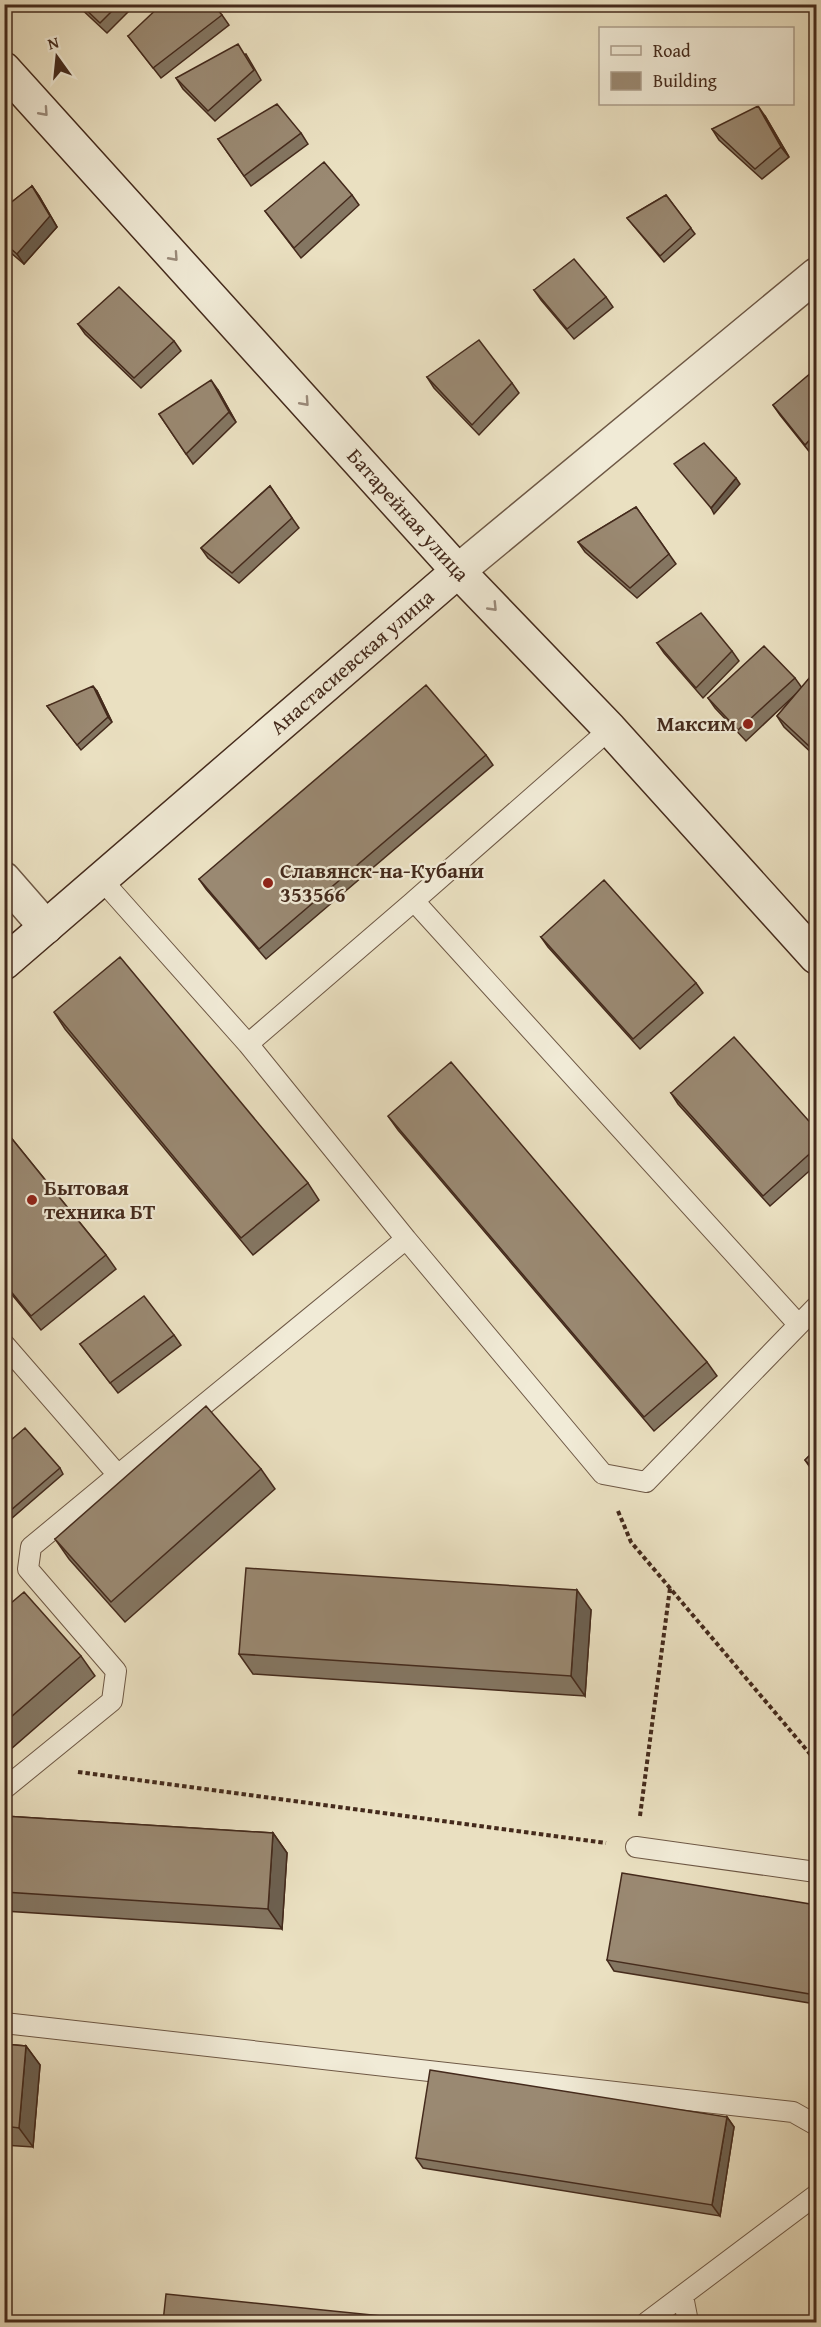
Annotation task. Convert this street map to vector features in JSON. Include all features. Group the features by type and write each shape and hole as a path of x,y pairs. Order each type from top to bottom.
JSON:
{"street":[{"name":"Батарейная улица","path":"4,69 458,570 610,729 816,957"},
{"name":"Анастасиевская улица","path":"4,963 458,570 816,275"},
{"path":"4,879 46,927"}],"lane":[{"path":"248,1044 610,729"},
{"path":"101,879 248,1044 406,1239 603,1474 646,1482 816,1307"},
{"path":"414,901 798,1324"},
{"path":"4,1789 112,1701 116,1671 28,1569 31,1547 406,1239"},
{"path":"4,1344 118,1474"},
{"path":"636,1847 816,1872"},
{"path":"4,2023 793,2112 816,2125"},
{"path":"648,2322 816,2196"},
{"path":"683,2296 688,2322"}],"path":[{"path":"603,1474 631,1542 816,1761"},
{"path":"30,1766 636,1847 670,1588"}],"building":[{"path":"80,4 119,4 100,23"},
{"path":"162,4 213,4 222,15 153,68 128,36"},
{"path":"238,44 254,70 208,111 176,78"},
{"path":"277,104 301,133 244,176 218,139"},
{"path":"758,106 781,147 755,169 712,129"},
{"path":"324,162 352,195 294,248 265,211"},
{"path":"32,186 50,216 17,254 4,243 4,208"},
{"path":"666,195 691,228 660,256 627,218"},
{"path":"574,259 606,297 567,329 534,290"},
{"path":"119,287 174,341 134,378 78,324"},
{"path":"816,329 816,340 810,333"},
{"path":"479,340 512,383 472,425 427,377"},
{"path":"812,372 816,376 816,433 805,445 773,405"},
{"path":"211,380 229,412 186,454 159,414"},
{"path":"704,443 736,478 711,508 674,464"},
{"path":"270,486 292,518 232,573 201,548"},
{"path":"636,507 669,554 630,588 578,542"},
{"path":"701,613 732,651 696,688 657,643"},
{"path":"764,646 795,678 738,730 708,698"},
{"path":"816,670 816,742 810,747 777,716"},
{"path":"426,685 486,755 259,949 199,879"},
{"path":"93,686 108,717 77,745 47,706"},
{"path":"604,880 696,983 633,1039 541,937"},
{"path":"120,957 308,1183 241,1238 54,1012"},
{"path":"734,1037 816,1129 816,1148 763,1196 671,1093"},
{"path":"451,1062 707,1362 644,1417 388,1116"},
{"name":"Бытовая техника БТ","path":"4,1129 106,1255 31,1316 4,1283"},
{"path":"144,1296 174,1335 110,1383 80,1344"},
{"path":"206,1406 261,1469 111,1602 55,1539"},
{"path":"25,1428 60,1468 4,1516 4,1446"},
{"path":"816,1449 816,1472 805,1460"},
{"path":"246,1568 577,1590 571,1676 239,1654"},
{"path":"24,1592 81,1656 4,1723 4,1609"},
{"path":"4,1816 273,1833 268,1909 4,1892"},
{"path":"622,1873 816,1905 816,1995 607,1960"},
{"path":"4,2044 26,2046 19,2128 4,2126"},
{"path":"430,2070 727,2117 712,2205 416,2158"},
{"path":"166,2294 441,2322 163,2322"}],"place":[{"name":"Максим","path":"748,724"},
{"name":"Славянск-на-Кубани 353566","path":"268,883"},
{"name":"Бытовая техника БТ","path":"32,1200"}]}
